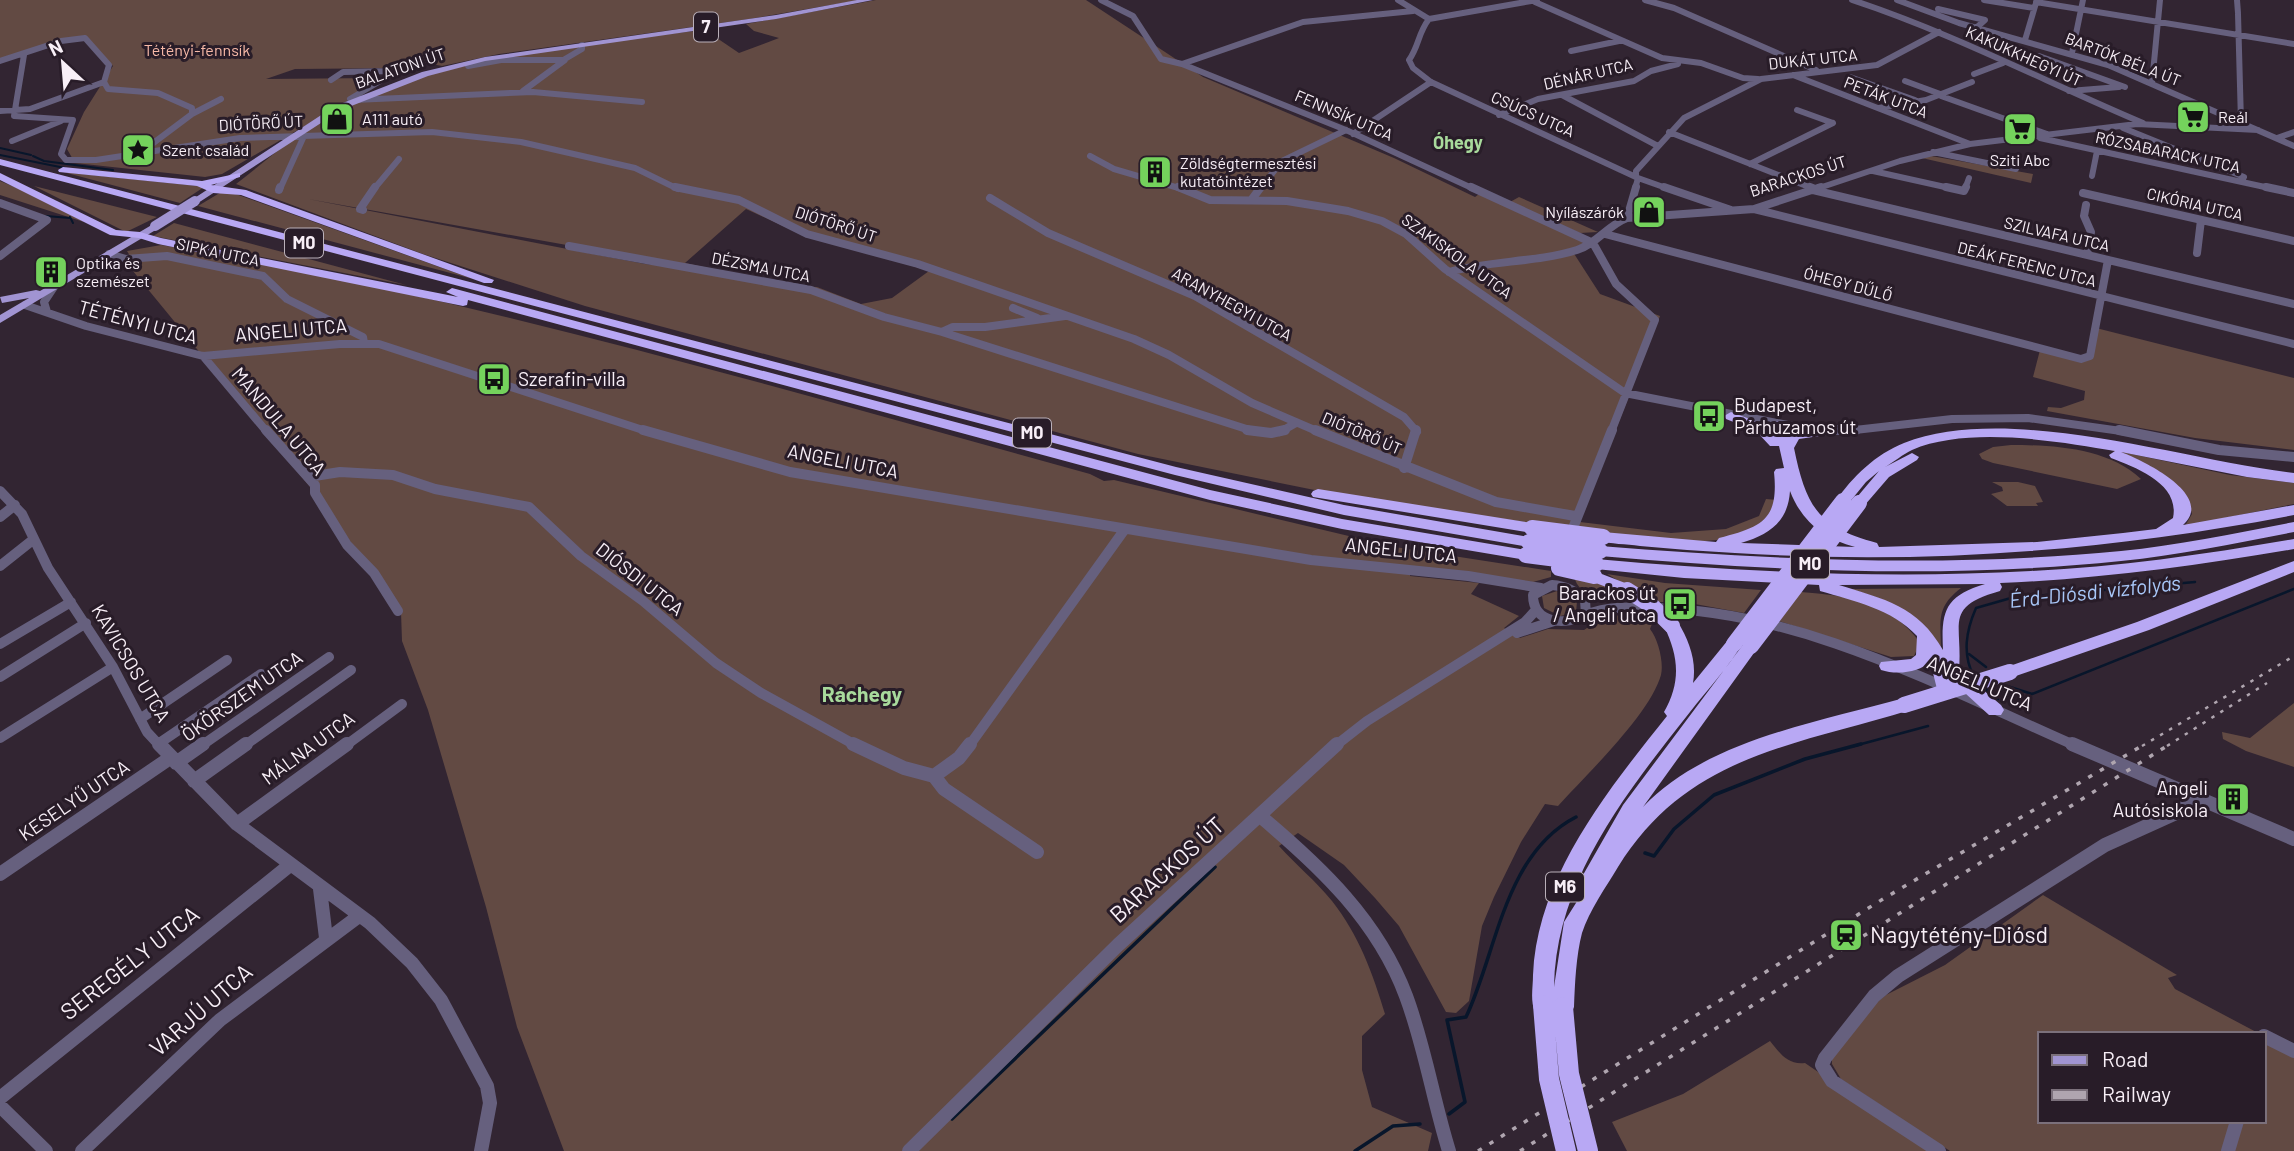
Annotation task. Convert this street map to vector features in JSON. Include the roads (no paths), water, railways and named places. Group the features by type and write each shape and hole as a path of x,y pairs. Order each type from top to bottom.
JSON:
{"highway":[{"path":"0,160 67,171 199,183 236,175 233,187 242,192 442,264 573,305 610,321"},
{"name":"M0","path":"0,160 1175,471 1344,510 1528,547 1708,576 1808,581 2041,578 2131,570 2294,544"},
{"path":"0,173 114,233 140,235 158,241 528,317 549,318"},
{"name":"M0","path":"0,173 1210,495 1342,524 1467,546 1497,557 1528,547"},
{"path":"199,183 213,190 242,192"},
{"path":"114,233 120,247 158,241"},
{"path":"1528,547 1598,557 1669,545 1738,540 1759,532 1773,522 1784,504 1781,445 1761,428 1731,416"},
{"path":"1777,425 1796,495 1808,514 1827,529 1871,547 1953,552"},
{"path":"1781,445 1794,435 1828,431"},
{"path":"1657,746 1742,645 1851,502 1867,471 1890,456 1937,439 1983,433 2063,437 2222,470 2294,478"},
{"path":"1851,502 1889,470 1924,452 1970,442 2048,442 2119,456 2166,482 2181,501 2183,512 2173,526 2149,536"},
{"path":"1669,545 1844,553 1953,552 2090,543 2149,536 2294,510"},
{"name":"M0","path":"1598,557 1928,566 2020,563 2143,553 2294,527"},
{"path":"1598,557 1627,590 1652,606 1672,626 1682,645 1688,671 1681,700 1657,746"},
{"path":"1572,931 1634,829 1677,789 1717,765 1749,751 2010,672 2143,626 2294,566"},
{"path":"1944,688 1952,673 1950,621 1959,601 1975,591 2041,578"},
{"path":"1808,581 1885,606 1908,619 1935,649 1944,688"},
{"path":"1886,666 1923,660 1928,649 1926,636"},
{"path":"1572,931 1581,898 1600,859 1742,645"},
{"path":"1951,657 1963,683 1996,710"},
{"name":"M6","path":"1588,1151 1553,1006 1548,936 1571,872 1595,830 1657,746"},
{"name":"M6","path":"1566,1151 1552,1105 1544,1041 1572,931"}],"main road":[{"name":"BALATONI ÚT","path":"0,320 213,190 291,136 354,100 443,68 775,18 869,0"},
{"path":"1,299 25,297 54,288"},
{"path":"1,299 25,305"}],"street":[{"name":"FENNSÍK UTCA","path":"1101,0 1133,16 1161,59 1182,64 1349,132 1593,243"},
{"path":"1398,0 1429,19 1536,1 1619,41 1662,58 1701,62 1743,78 1761,79"},
{"path":"1645,0 1674,8 1819,71"},
{"name":"KAKUKKHEGYI ÚT","path":"1852,0 1906,18 2066,91 2146,124"},
{"name":"BARTÓK BÉLA ÚT","path":"1898,0 1976,28 2072,53 2152,83 2294,146"},
{"path":"1984,0 2081,10 2294,44"},
{"path":"2072,53 2082,0"},
{"path":"2152,83 2160,0"},
{"path":"2236,0 2241,122"},
{"path":"2025,40 2036,4"},
{"path":"1928,5 1985,20 1976,28"},
{"path":"1906,18 1917,8"},
{"path":"1182,64 1304,22 1413,11"},
{"name":"CSÚCS UTCA","path":"1429,19 1419,32 1418,48 1409,60 1413,68 1431,82 1637,177 1732,212"},
{"name":"DUKÁT UTCA","path":"1627,218 1637,177 1636,171 1656,145 1690,114 1761,79 1877,65 1886,58 1925,42 1939,32"},
{"path":"0,61 72,38 85,38 109,65 104,82 108,89 164,95 192,108 192,114"},
{"path":"1570,51 1619,41"},
{"path":"520,92 582,49 582,45"},
{"path":"16,112 24,55"},
{"path":"2039,56 2125,87 2066,91"},
{"path":"468,66 501,60 565,59"},
{"name":"DÉNÁR UTCA","path":"1500,114 1538,99 1634,80 1651,71 1683,62"},
{"path":"1876,108 1942,95 2003,63"},
{"path":"331,80 343,72 397,71 356,93 350,99 354,100 520,92 642,102"},
{"name":"PETÁK UTCA","path":"1792,75 1970,144"},
{"path":"1850,77 1917,101"},
{"path":"1905,81 2048,135"},
{"path":"16,112 104,82"},
{"path":"1252,199 1285,158 1349,132 1431,82"},
{"path":"1562,95 1656,145"},
{"path":"142,151 192,114 221,99"},
{"path":"1750,164 1833,123 1797,110"},
{"path":"0,111 67,119"},
{"path":"12,141 67,119"},
{"name":"DIÓTÖRŐ ÚT","path":"67,119 73,121 62,150 63,159 79,162 234,138 412,132 471,135 520,142 635,168 679,189 739,200 807,234 918,264 1152,347 1234,394 1404,468 1496,502 1576,516"},
{"name":"BARACKOS ÚT","path":"1627,218 1754,209 1871,170 1970,144 2146,124 2258,130"},
{"path":"2120,126 2273,189"},
{"name":"SZILVAFA UTCA","path":"1669,132 1814,189 2294,304"},
{"path":"2277,138 2294,132"},
{"path":"279,190 304,136"},
{"name":"RÓZSABARACK UTCA","path":"2036,136 2294,193"},
{"path":"2092,176 2097,151"},
{"path":"1933,152 2015,169"},
{"name":"SZAKISKOLA UTCA","path":"1090,156 1114,169 1166,183 1210,200 1252,199 1337,208 1375,218 1406,233 1450,272 1625,393"},
{"path":"363,210 360,209 362,203 399,159"},
{"path":"1871,170 1964,191 1969,178"},
{"name":"CIKÓRIA UTCA","path":"2089,191 2201,220 2294,240"},
{"name":"ARANYHEGYI UTCA","path":"990,198 1048,233 1195,296 1404,417 1417,431 1404,468"},
{"path":"0,203 47,220 0,256"},
{"path":"2086,205 2084,216 2091,232 2087,255"},
{"name":"DEÁK FERENC UTCA","path":"1754,209 2294,345"},
{"path":"1450,272 1536,261 1593,243 1620,220 1627,218"},
{"path":"2197,253 2201,220"},
{"name":"ÓHEGY DŰLŐ","path":"1605,234 2085,359 2090,356 2102,297"},
{"path":"1573,528 1654,318 1616,284 1593,243"},
{"name":"DÉZSMA UTCA","path":"569,246 811,290 884,317 942,332 1243,429 1271,434 1285,431 1296,423"},
{"name":"SIPKA UTCA","path":"109,254 126,260 167,256 263,276 287,299 363,337 364,343"},
{"path":"2102,297 2108,260"},
{"path":"47,312 44,302 54,288"},
{"name":"TÉTÉNYI UTCA","path":"25,305 86,326 203,356"},
{"path":"1013,307 1040,319"},
{"name":"DÉZSMA UTCA","path":"942,332 953,327 985,327 1068,315"},
{"name":"ANGELI UTCA","path":"203,356 364,343 389,346 612,421 790,472 1311,560 1488,579 1546,587 1639,608 1702,612 1748,620 1944,688 2294,839"},
{"name":"MANDULA UTCA","path":"203,356 222,382 308,477 347,545 374,573 398,611"},
{"path":"1625,393 1777,425 1828,431 1952,419 2028,418 2110,428 2219,450 2294,457"},
{"path":"1620,407 1651,399"},
{"name":"DIÓSDI UTCA","path":"308,477 340,472 393,475 435,489 529,507 581,556 643,601 716,663 761,693 892,762 934,776 944,789 1037,852"},
{"name":"KAVICSOS UTCA","path":"0,491 15,505 48,568 86,623 140,719 158,744 237,824 359,916 412,963 441,1000 487,1086 490,1103 481,1151"},
{"path":"0,517 15,505"},
{"path":"934,776 959,758 990,719 1125,529"},
{"path":"0,566 34,539"},
{"path":"1546,587 1564,571 1570,585 1588,607 1586,615"},
{"name":"ANGELI UTCA","path":"1488,579 1511,587 1554,621 1573,622 1586,615 1639,608"},
{"name":"BARACKOS ÚT","path":"909,1151 1118,945 1309,768 1367,721 1525,622 1546,587"},
{"path":"0,644 71,602"},
{"name":"BARACKOS ÚT","path":"1480,652 1535,626 1554,621"},
{"path":"0,677 86,623"},
{"name":"ÖKÖRSZEM UTCA","path":"173,760 329,657"},
{"path":"140,719 227,660"},
{"path":"0,738 113,667"},
{"path":"194,780 351,670"},
{"path":"158,744 261,674"},
{"name":"MÁLNA UTCA","path":"237,824 402,704"},
{"name":"KESELYŰ UTCA","path":"0,874 173,760"},
{"path":"1939,1151 1832,1081 1822,1065 1825,1058 1867,1004 1889,983 2105,845 2187,806 2191,795"},
{"path":"1260,816 1341,888 1376,935 1407,997 1435,1108 1449,1151"},
{"name":"SEREGÉLY UTCA","path":"0,1098 290,865"},
{"path":"320,888 326,938"},
{"path":"323,915 341,903"},
{"name":"VARJÚ UTCA","path":"82,1151 220,1020 326,938 359,916"},
{"path":"2266,1037 2294,1051"},
{"path":"0,1106 46,1151"},
{"path":"2228,1151 2236,1123"}],"waterway":[{"path":"0,148 31,155"},
{"path":"0,155 65,168"},
{"path":"33,156 44,161 113,170"},
{"path":"46,216 70,218"},
{"path":"70,217 73,223"},
{"name":"Érd-Diósdi vízfolyás","path":"1974,677 1968,660 1967,642 1976,608 2011,598 2195,582"},
{"path":"2007,686 2032,694 2294,589"},
{"path":"1969,654 1986,667"},
{"name":"Érd-Diósdi vízfolyás","path":"1983,687 1998,699"},
{"name":"Érd-Diósdi vízfolyás","path":"1854,746 1928,726"},
{"name":"Érd-Diósdi vízfolyás","path":"1645,853 1654,856 1674,829 1714,795 1805,759 1861,744"},
{"name":"Érd-Diósdi vízfolyás","path":"1449,1114 1465,1102 1447,1020 1466,1017 1506,906 1533,855 1552,834 1576,817"},
{"path":"952,1119 1215,867"},
{"name":"Érd-Diósdi vízfolyás","path":"1355,1151 1393,1126 1420,1124"}],"railway":[{"path":"2142,746 2294,656"},
{"path":"2167,746 2267,683"},
{"path":"1478,1151 1883,899 2145,744"},
{"path":"1520,1151 2170,744"}],"place":[{"name":"Reál","path":"2193,117"},
{"name":"A111 autó","path":"337,119"},
{"name":"Sziti Abc","path":"2020,129"},
{"name":"Szent család","path":"138,150"},
{"name":"Zöldségtermesztési kutatóintézet","path":"1155,172"},
{"name":"Nyílászárók","path":"1649,212"},
{"name":"Optika és szemészet","path":"51,272"},
{"name":"Szerafin-villa","path":"494,379"},
{"name":"Budapest, Párhuzamos út","path":"1709,416"},
{"name":"Barackos út / Angeli utca","path":"1680,604"},
{"name":"Angeli Autósiskola","path":"2233,799"},
{"name":"Nagytétény-Diósd","path":"1846,935"}],"district":[{"name":"Óhegy","path":"1458,143"},
{"name":"Ráchegy","path":"862,695"}],"park label":[{"name":"Tétényi-fennsík","path":"197,50"}]}
